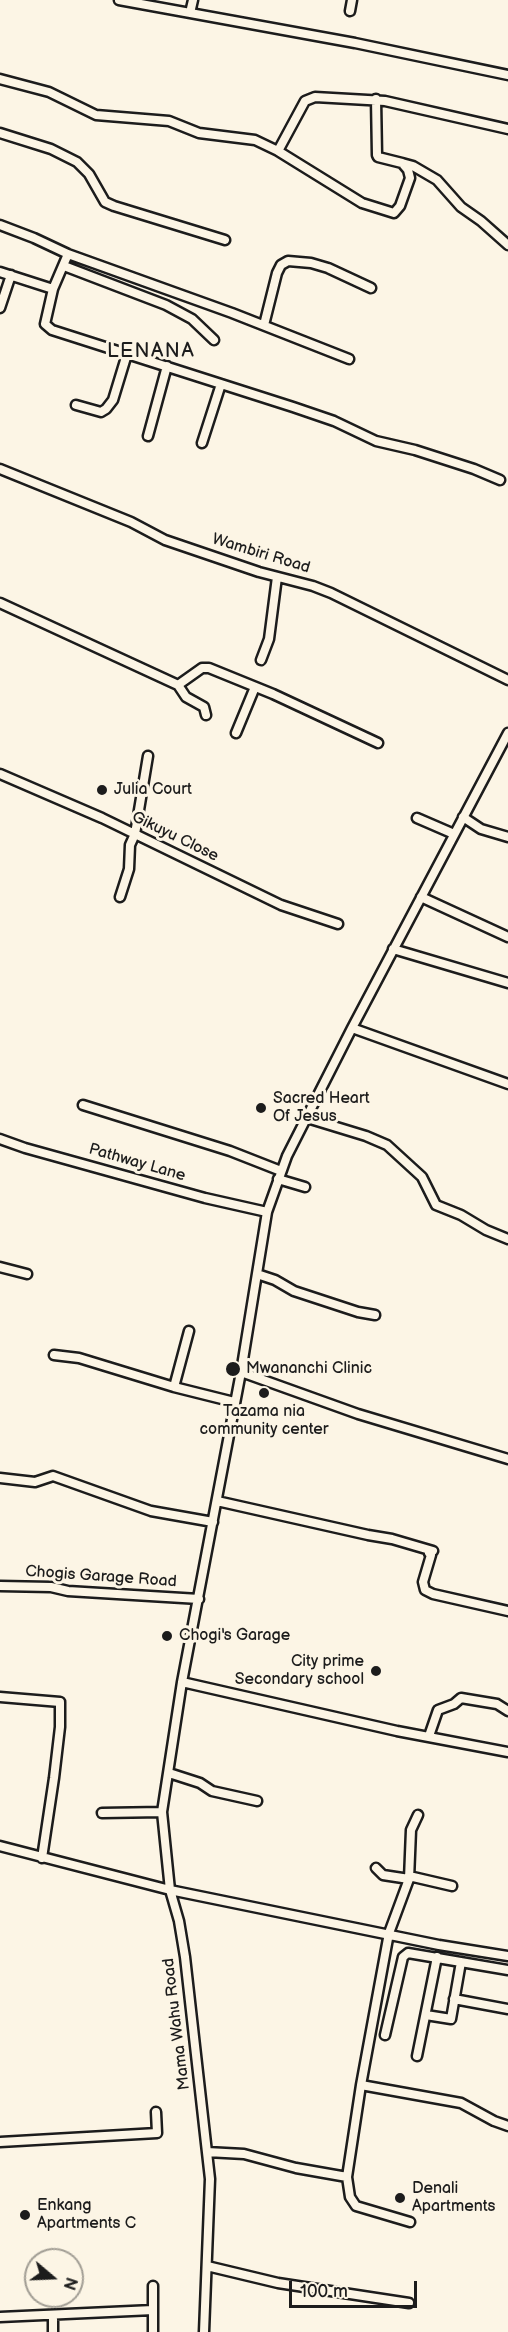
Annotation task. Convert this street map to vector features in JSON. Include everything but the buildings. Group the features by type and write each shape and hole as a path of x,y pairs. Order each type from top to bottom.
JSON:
{"street":[{"path":"119,0 355,43 508,75"},
{"path":"190,13 193,0"},
{"path":"350,11 352,0"},
{"path":"0,79 49,92 96,115 169,121 199,133 255,140 278,151 362,203 394,213 400,206 410,178 408,170 402,163"},
{"path":"278,151 305,101 325,97 376,99 508,129"},
{"path":"376,99 378,157 413,166 437,180 445,186 461,207 481,220 508,245"},
{"path":"0,134 51,149 77,162 89,174 105,202 225,240"},
{"path":"0,225 34,237 68,254 264,325 349,360"},
{"path":"68,254 53,289 45,324 52,330 334,421 376,441 415,450 500,480"},
{"path":"264,325 277,273 281,265 288,261 311,262 371,288"},
{"path":"64,266 166,305 192,319 214,340"},
{"path":"0,272 53,289"},
{"path":"0,309 11,275"},
{"path":"76,405 101,412 106,409 112,400 127,354"},
{"path":"148,436 167,366"},
{"path":"201,443 221,384"},
{"name":"Wambiri Road","path":"0,469 131,522 165,540 331,593 508,680"},
{"path":"261,660 269,639 277,577"},
{"path":"0,603 178,685 188,699 204,707 206,715"},
{"path":"178,685 202,668 209,668 378,743"},
{"path":"236,733 255,687"},
{"name":"Mama Wahu Road","path":"204,2332 210,2178 185,1957 179,1921 170,1890 162,1812 182,1682 241,1372 267,1212 279,1175 352,1028 507,737"},
{"path":"120,897 129,869 130,845 135,834 147,756"},
{"name":"Gikuyu Close","path":"0,774 135,834 281,905 338,924"},
{"path":"463,817 481,829 508,837"},
{"path":"417,818 454,834"},
{"path":"421,897 508,937"},
{"path":"393,949 508,983"},
{"path":"352,1028 508,1084"},
{"path":"83,1105 230,1151 305,1187"},
{"path":"307,1118 366,1136 387,1145 422,1177 436,1205 508,1239"},
{"name":"Pathway Lane","path":"0,1139 205,1198 267,1212"},
{"path":"0,1267 27,1274"},
{"path":"257,1274 275,1280 294,1291 358,1312 375,1314"},
{"path":"174,1387 189,1331"},
{"path":"54,1355 79,1358 174,1387 234,1402"},
{"path":"241,1372 357,1414 508,1459"},
{"path":"0,1478 35,1482 53,1476 151,1511 213,1522"},
{"path":"217,1501 392,1539 433,1551 429,1553 431,1555 423,1582 425,1590 433,1594 508,1611"},
{"name":"Chogis Garage Road","path":"0,1586 51,1587 68,1591 199,1599"},
{"path":"182,1682 397,1731 508,1752"},
{"path":"0,1697 60,1702 60,1726 54,1778 42,1858"},
{"path":"429,1736 438,1710 454,1704 461,1698 497,1704 508,1711"},
{"path":"169,1773 200,1782 212,1791 257,1801"},
{"path":"102,1813 162,1812"},
{"path":"410,2222 356,2206 350,2196 347,2177 361,2085 389,1933 409,1878 411,1830 418,1815"},
{"path":"0,1846 170,1890 439,1945 508,1956"},
{"path":"376,1868 383,1875 452,1886"},
{"path":"385,2035 403,1957 408,1953 508,1970"},
{"path":"417,2056 437,1957"},
{"path":"426,2015 451,2019 461,1962"},
{"path":"454,1999 508,2009"},
{"path":"361,2085 461,2103 508,2126"},
{"path":"0,2142 157,2133 156,2112"},
{"path":"207,2152 244,2154 296,2168 347,2177"},
{"path":"207,2266 278,2283 409,2303"},
{"path":"153,2286 153,2332"},
{"path":"0,2317 153,2310"},
{"path":"52,2315 53,2332"}],"place":[{"name":"Julia Court","path":"102,790"},
{"name":"Sacred Heart Of Jesus","path":"261,1108"},
{"name":"Mwananchi Clinic","path":"233,1369"},
{"name":"Tazama nia community center","path":"264,1393"},
{"name":"Chogi's Garage","path":"167,1636"},
{"name":"City prime Secondary school","path":"376,1671"},
{"name":"Denali Apartments","path":"400,2198"},
{"name":"Enkang Apartments C","path":"25,2215"}],"district":[{"name":"LENANA","path":"151,352"}]}
